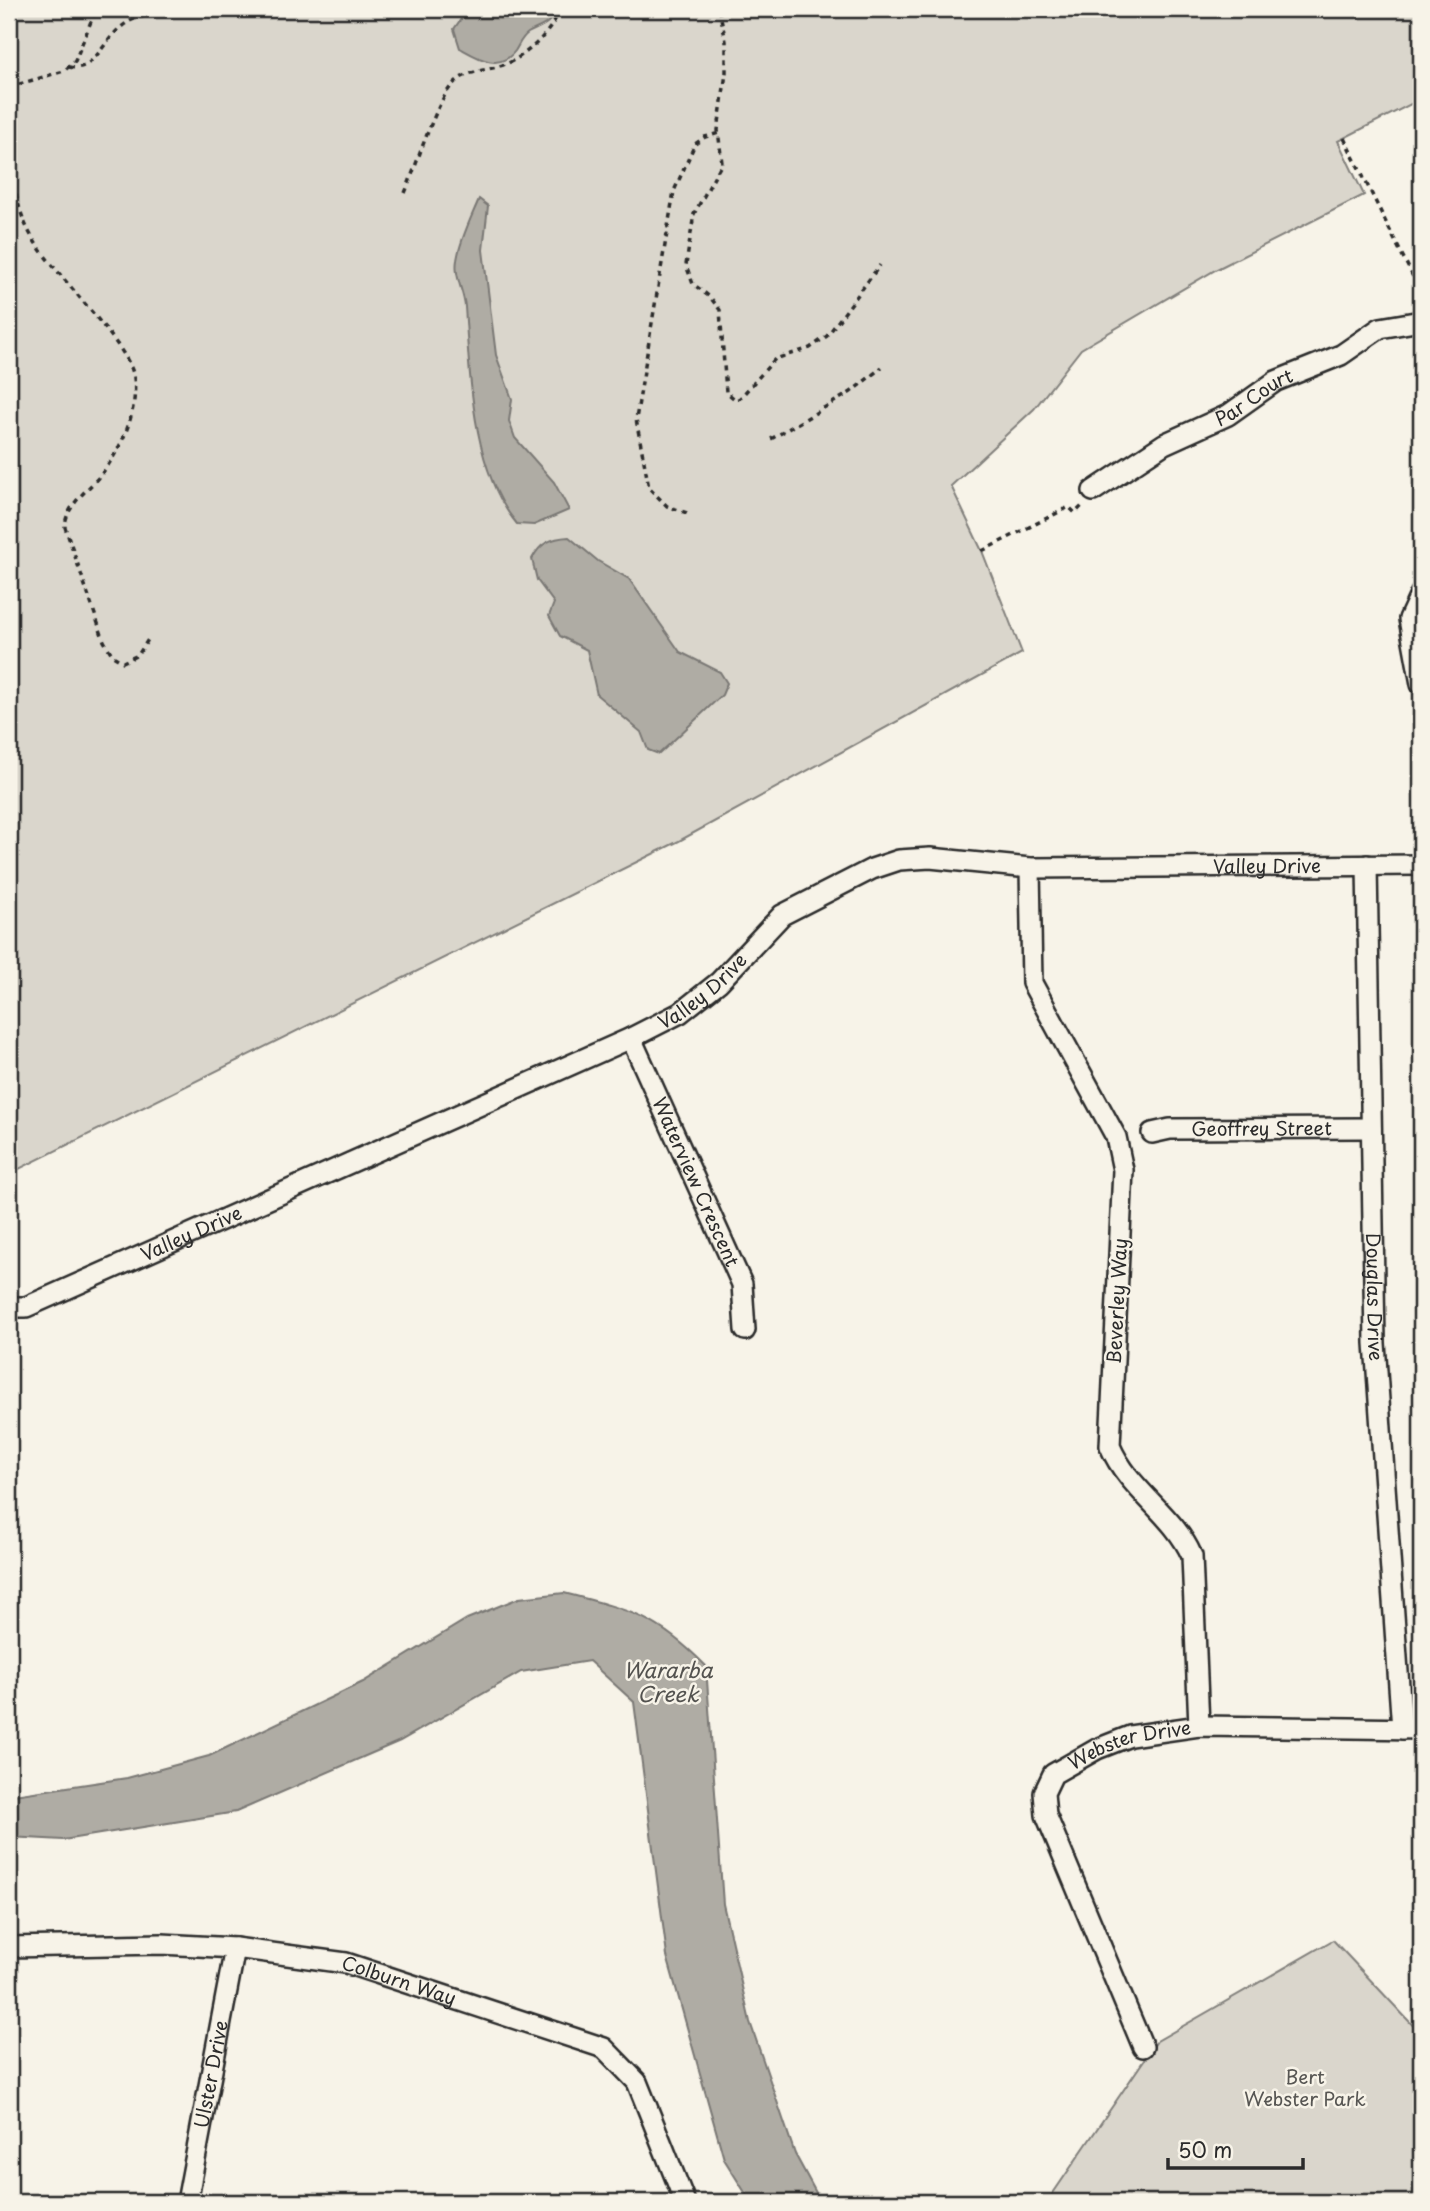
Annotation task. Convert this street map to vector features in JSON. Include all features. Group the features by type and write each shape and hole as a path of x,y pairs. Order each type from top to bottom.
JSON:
{"street":[{"name":"Par Court","path":"1093,491 1164,444 1227,415 1276,381 1341,355 1380,328 1421,320"},
{"path":"1421,593 1409,620 1421,684"},
{"name":"Valley Drive","path":"9,1307 26,1307 631,1038 680,1013 719,982 782,915 872,869 899,860 930,858 1030,868 1421,865"},
{"name":"Douglas Drive","path":"1367,865 1375,1343 1411,1729"},
{"name":"Beverley Way","path":"1030,868 1032,983 1116,1137 1123,1170 1110,1446 1120,1470 1184,1538 1192,1556 1199,1726"},
{"name":"Waterview Crescent","path":"631,1038 742,1284 745,1330"},
{"name":"Geoffrey Street","path":"1152,1133 1170,1129 1371,1128"},
{"name":"Webster Drive","path":"1143,2047 1046,1815 1044,1793 1053,1774 1097,1749 1130,1736 1199,1726 1411,1729"},
{"name":"Colburn Way","path":"9,1947 163,1944 235,1948 346,1963 604,2048 638,2082 685,2202"},
{"name":"Ulster Drive","path":"187,2202 235,1948"}],"path":[{"path":"9,87 68,67 75,61 96,9"},
{"path":"405,193 448,89 462,76 505,65 525,52 554,22 559,9"},
{"path":"719,9 726,40 726,73 719,133 722,163 694,215 686,265 693,284 710,297 720,310 724,341 723,384 732,398 736,400 746,393 762,370 775,359 810,348 827,336 880,265"},
{"path":"68,67 76,69 89,64 125,21 146,16"},
{"path":"687,513 667,506 649,488 636,419 674,191 695,144 705,137 719,133"},
{"path":"9,134 14,185 34,241 67,286 123,352 134,374 134,402 122,439 103,471 68,512 65,527 84,573 104,641 113,656 123,662 133,659 149,638"},
{"path":"1344,138 1421,293"},
{"path":"9,188 14,185"},
{"path":"771,439 851,392 881,367"},
{"path":"982,551 1069,507 1075,513 1093,491"}],"green space":[{"path":"9,9 1421,9 1421,99 1338,141 1364,195 1217,269 1081,349 1034,409 951,486 982,551 1022,653 679,841 9,1174"},
{"name":"Bert Webster Park","path":"1333,1940 1421,2034 1421,2202 1047,2202 1157,2041"}],"water":[{"path":"468,9 555,9 548,22 526,35 509,57 495,62 481,59 460,48 454,29"},
{"path":"479,199 488,206 483,250 496,355 512,399 509,421 515,438 554,482 569,510 534,525 517,524 502,502 482,450 476,421 465,307 456,266 463,237"},
{"path":"569,537 598,561 629,579 680,652 720,672 727,683 722,695 659,754 648,750 641,732 597,695 587,650 560,636 549,616 554,603 537,580 532,559 547,542"},
{"name":"Wararba Creek","path":"564,1593 625,1610 657,1625 689,1649 706,1666 723,1904 750,2022 795,2154 821,2202 751,2202 724,2159 667,1956 634,1702 589,1661 521,1672 400,1741 236,1812 63,1840 9,1837 9,1792 14,1795 127,1778 209,1756 363,1682 467,1619 519,1598"}]}
